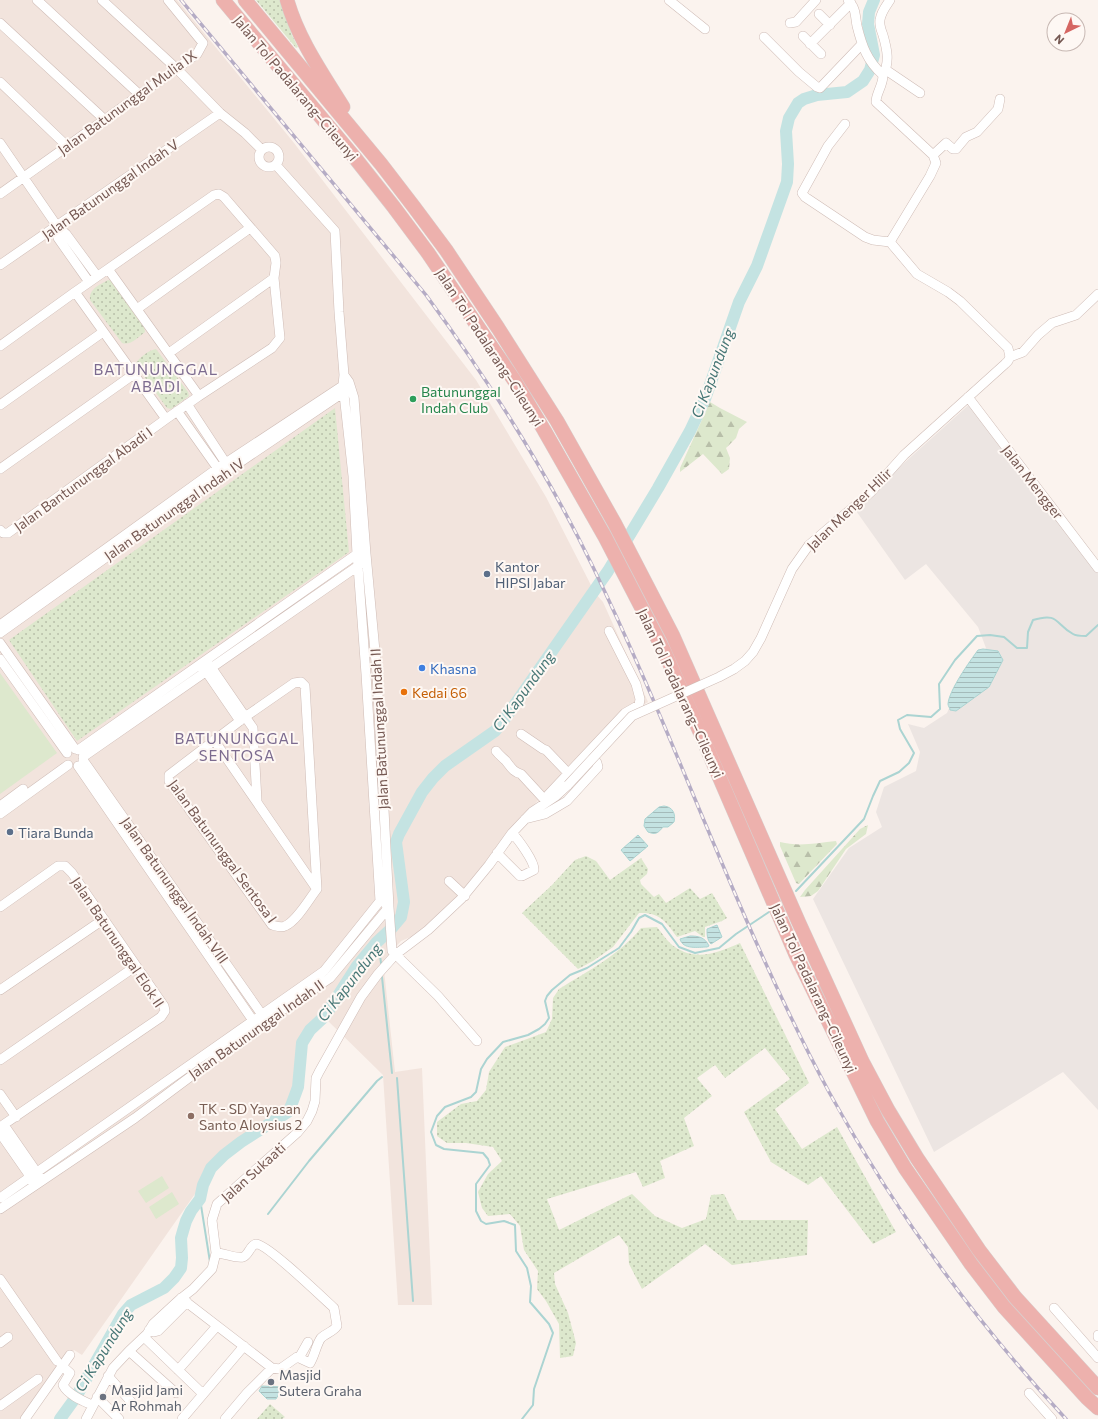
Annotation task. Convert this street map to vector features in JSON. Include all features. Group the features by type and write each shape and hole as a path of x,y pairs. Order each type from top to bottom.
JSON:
{"highway":[{"path":"218,0 234,13"},
{"name":"Jalan Tol Padalarang–Cileunyi","path":"223,0 355,158 428,253 514,380 605,537 664,651 700,730 796,955 878,1121 905,1168 971,1264 1004,1307 1045,1353 1098,1408"},
{"name":"Jalan Tol Padalarang–Cileunyi","path":"245,0 381,164 446,250 557,421 615,524 673,636 799,923 862,1061 888,1110 917,1158 979,1250 1015,1297 1098,1388"},
{"path":"287,0 302,40 324,78 381,164"}],"street":[{"path":"37,0 140,95"},
{"path":"102,0 177,69 220,113 262,150"},
{"name":"Jalan Batununggal Mulia IX","path":"0,194 197,54 203,43 168,0"},
{"path":"669,0 706,29"},
{"path":"790,23 796,22 816,0"},
{"path":"890,0 880,19 880,26 888,51 883,72 883,83 875,99 876,103 933,155 936,163 930,176 890,242"},
{"path":"810,44 830,25 850,2 856,11 857,26 867,57 883,72 920,93"},
{"path":"819,14 830,25"},
{"path":"0,23 106,120"},
{"path":"803,36 820,54"},
{"path":"764,37 799,72 820,88 862,44"},
{"path":"0,82 68,147"},
{"path":"933,155 946,143 953,149 956,149 966,137 977,132 998,110 1000,99"},
{"name":"Jalan Batununggal Indah V","path":"0,266 220,113"},
{"path":"845,124 828,146 802,194 805,198 865,237 873,240 890,242 917,274 948,292 960,301 1008,348 1010,357"},
{"path":"0,143 57,226 66,234 97,276"},
{"path":"268,148 276,151 279,156 276,165 270,167 262,164 259,159 262,150 268,148"},
{"name":"Jalan Batununggal Indah II","path":"0,1198 36,1179 135,1118 255,1024 330,978 388,907 377,673 353,476 339,312 335,231 276,165"},
{"path":"0,346 97,276 214,195 220,194 275,256 276,263 274,278 280,338 272,348 166,419 75,292"},
{"path":"57,226 58,238 89,282"},
{"path":"137,309 250,228"},
{"path":"108,269 199,396"},
{"path":"169,354 274,278"},
{"name":"Jalan Menger Hilir","path":"528,815 556,796 568,785 632,716 719,677 734,669 754,652 792,569 809,545 871,492 904,456 1005,364 1010,357 1023,352 1038,335 1052,323 1076,314 1098,294"},
{"path":"0,405 103,332"},
{"path":"0,469 134,374"},
{"name":"Jalan Batununggal Indah IV","path":"0,625 346,385"},
{"name":"Jalan Mengger","path":"968,397 1098,568"},
{"path":"187,404 224,469"},
{"path":"177,411 224,469"},
{"name":"Jalan Bantununggal Abadi I","path":"0,530 3,533 8,533 166,419"},
{"name":"Jalan Batununggal Indah IV","path":"0,632 224,469"},
{"path":"206,666 358,566 363,556"},
{"path":"0,806 74,757 363,556"},
{"name":"Jalan Batununggal Indah II","path":"264,1018 324,971 380,901 367,682 358,566"},
{"path":"528,815 554,790 568,773 626,713 639,705 640,699 636,684 609,631"},
{"name":"Jalan Batununggal Indah VIII","path":"0,643 74,757 255,1024"},
{"name":"Jalan Batununggal Indah VIII","path":"0,659 74,757 264,1018"},
{"path":"206,666 243,719 253,728 257,801"},
{"path":"300,682 305,686 317,889 214,740 294,683 300,682"},
{"path":"521,734 546,750 568,773"},
{"name":"Jalan Batununggal Sentosa I","path":"214,740 173,771 169,775 169,781 272,925 277,927 285,926 299,914 317,889"},
{"path":"496,751 507,762 509,767 516,773 521,774 544,799"},
{"path":"528,815 545,814 567,801 598,767 597,762 589,752"},
{"path":"0,814 74,757"},
{"name":"Jalan Sukaati","path":"86,1419 92,1402 113,1368 147,1334 153,1324 186,1302 193,1289 211,1270 216,1253 211,1225 217,1204 297,1134 307,1121 315,1101 315,1082 319,1072 361,997 394,953 428,930 465,896 512,833 528,815"},
{"path":"497,853 520,876 534,870 534,864 521,843 512,833"},
{"name":"Jalan Batununggal Elok II","path":"0,907 58,866 65,866 72,873 104,918 164,1006 165,1011 161,1016 16,1117"},
{"path":"449,881 465,896"},
{"path":"380,901 388,907 394,953 438,996 477,1041"},
{"path":"0,990 104,918"},
{"path":"0,1060 136,966"},
{"path":"0,1094 16,1117 1,1128 36,1179"},
{"name":"Jalan Batununggal Indah II","path":"0,1209 36,1179"},
{"path":"216,1253 240,1257 246,1255 254,1246 258,1244 282,1261 334,1308 337,1326 335,1329 321,1339 310,1363 298,1357"},
{"path":"0,1279 59,1364 70,1373 63,1385 71,1394 79,1399 92,1402 119,1419"},
{"path":"186,1302 272,1368 280,1369 298,1357 308,1342"},
{"path":"1054,1308 1097,1356"},
{"path":"178,1370 217,1326"},
{"path":"147,1334 178,1370 203,1394"},
{"path":"0,1343 8,1337"},
{"path":"182,1419 244,1346"},
{"path":"129,1351 176,1393"},
{"path":"25,1419 59,1364 70,1355"},
{"path":"225,1419 247,1393 272,1368"},
{"path":"108,1376 134,1405"},
{"path":"0,1406 38,1379"},
{"path":"1029,1393 1048,1418"}],"shaded area":[{"path":"0,0 177,0 294,143 476,380 546,497 595,593 603,602 648,702 618,720 600,737 517,822 481,871 457,898 418,934 401,941 383,961 395,1072 422,1068 432,1305 398,1305 383,1075 325,1018 298,1051 296,1100 288,1118 274,1126 252,1131 234,1142 211,1171 82,1355 74,1350 25,1419 0,1419"},
{"path":"973,401 1098,560 1098,1110 1063,1072 934,1152 813,899 849,848 882,827 876,812 884,787 916,771 920,752 908,724 924,728 947,713 962,679 986,648 978,627 926,564 905,580 854,508"}],"green space":[{"path":"256,0 281,0 292,35 298,47 296,48"},
{"path":"108,280 112,281 144,326 145,332 134,340 125,344 122,343 90,300 93,290"},
{"path":"156,349 188,392 189,396 171,409 167,408 136,363 145,354"},
{"path":"710,402 747,422 739,429 736,438 726,448 730,458 729,469 722,474 703,454 680,472 680,468"},
{"path":"335,408 349,552 77,741 9,640"},
{"path":"0,673 57,753 0,794"},
{"path":"868,825 866,834 846,849 818,891 811,896 800,897 860,829"},
{"path":"836,841 837,844 799,884 796,883 780,846 780,842 815,844"},
{"path":"586,856 596,861 610,880 641,858 648,869 647,874 640,880 641,884 654,897 659,894 666,903 690,888 700,899 712,893 727,918 705,927 705,937 695,931 677,937 662,919 652,914 639,913 613,947 593,961 578,969 522,913 552,885 575,860"},
{"path":"657,927 672,945 683,952 691,954 708,954 724,950 740,943 809,1083 775,1109 802,1149 837,1127 896,1232 873,1244 821,1176 808,1185 771,1162 744,1112 790,1079 765,1048 725,1078 715,1065 697,1078 712,1096 684,1118 694,1146 660,1161 665,1178 643,1187 636,1172 547,1199 559,1230 632,1194 655,1216 682,1228 706,1219 711,1195 724,1194 737,1220 808,1220 807,1255 732,1265 705,1244 642,1289 629,1264 628,1247 619,1235 554,1273 555,1284 568,1313 576,1343 573,1356 560,1358 559,1324 546,1301 537,1289 538,1271 524,1250 520,1226 510,1214 488,1216 482,1208 478,1192 488,1174 502,1161 493,1147 466,1143 447,1143 437,1136 437,1122 461,1104 477,1101 486,1090 489,1072 505,1047 546,1032 552,1019 553,998 559,989 613,954 632,938 641,928"},
{"path":"162,1176 169,1188 146,1203 138,1191"},
{"path":"172,1192 179,1204 156,1219 149,1207"},
{"path":"270,1404 285,1417 282,1419 257,1419"}],"water":[{"path":"983,649 998,651 1003,660 989,687 956,711 950,710 948,704 952,691 965,668 978,650"},
{"path":"664,806 672,809 675,816 674,822 668,827 663,827 657,833 648,832 644,826 645,819 659,807"},
{"path":"638,835 648,846 630,861 621,850"},
{"path":"717,925 722,937 711,944 708,939 707,929"},
{"path":"690,936 701,938 709,946 695,947 684,945 680,939"},
{"path":"262,1386 283,1387 276,1399 267,1399 259,1391"}],"waterway":[{"name":"Ci Kapundung","path":"60,1419 76,1397 123,1314 131,1305 164,1288 181,1268 181,1238 183,1231 191,1211 200,1199 203,1185 211,1168 224,1155 241,1142 288,1112 298,1087 302,1043 310,1030 325,1016 357,966 376,943 401,917 404,902 396,842 422,792 445,766 495,731 506,717 608,571 658,488 690,431 705,399 739,302 757,266 787,182 788,164 786,131 789,118 798,103 804,99 817,95 847,92 863,81 870,70 874,55 868,24 869,12 874,0"},
{"path":"796,891 864,819 880,781 899,772 909,763 914,753 900,729 898,720 907,715 931,717 940,709 939,684 955,660 977,636 990,635 1004,637 1017,648 1027,648 1028,632 1033,620 1048,617 1052,618 1073,634 1081,636 1086,636 1098,625"},
{"path":"522,1419 533,1405 534,1389 553,1333 549,1324 530,1302 531,1286 527,1268 516,1251 515,1225 504,1221 486,1224 481,1221 476,1211 476,1184 490,1165 488,1159 483,1153 444,1149 436,1145 431,1132 437,1116 445,1107 471,1097 476,1092 481,1069 487,1059 503,1042 528,1035 545,1024 549,1018 545,1001 552,990 570,975 587,968 619,948 639,918 645,915 662,924 679,947 695,953 719,948 736,934 769,912"},
{"path":"378,941 381,963"},
{"path":"382,977 392,1073"},
{"path":"268,1214 309,1161 382,1077"},
{"path":"397,1078 413,1301"},
{"path":"200,1199 210,1262"}],"railway":[{"path":"181,0 426,295 472,360 516,428 537,462 575,532 624,632 736,897 796,1028 829,1092 881,1179 937,1263 999,1343 1066,1419"}],"place":[{"name":"Batununggal Indah Club","path":"413,399"},
{"name":"Kantor HIPSI Jabar","path":"487,574"},
{"name":"Khasna","path":"422,668"},
{"name":"Kedai 66","path":"404,692"},
{"name":"Tiara Bunda","path":"10,832"},
{"name":"TK - SD Yayasan Santo Aloysius 2","path":"191,1116"},
{"name":"Masjid Sutera Graha","path":"271,1382"},
{"name":"Masjid Jami Ar Rohmah","path":"103,1397"}],"district":[{"name":"BATUNUNGGAL ABADI","path":"156,378"},
{"name":"BATUNUNGGAL SENTOSA","path":"237,746"}]}
